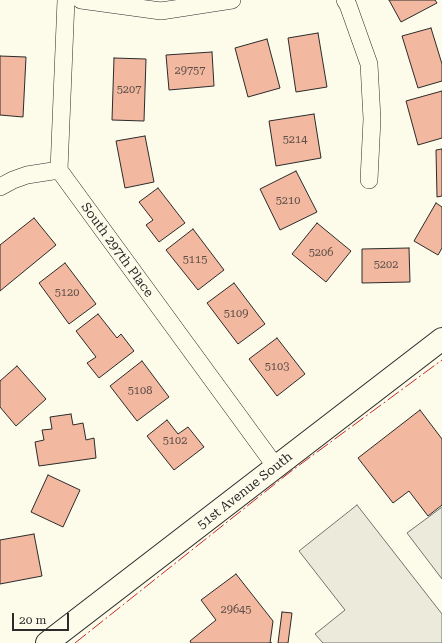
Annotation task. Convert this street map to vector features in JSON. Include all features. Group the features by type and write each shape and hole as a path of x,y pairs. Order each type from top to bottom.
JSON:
{"main road":[{"name":"51st Avenue South","path":"47,643 276,467 441,343"}],"street":[{"path":"0,187 27,175 59,170 66,0"},
{"path":"81,0 161,11 232,0"},
{"path":"345,0 368,64 372,119 369,180"},
{"name":"South 297th Place","path":"59,170 276,467"}],"shaded area":[{"path":"357,505 442,614 442,643 323,643 315,634 345,610 299,551"},
{"path":"442,507 442,579 407,533"}],"building":[{"path":"389,0 435,0 437,3 401,22"},
{"path":"431,28 442,64 442,81 418,88 402,36"},
{"path":"318,33 327,87 296,92 288,38"},
{"path":"267,39 280,88 248,97 235,48"},
{"path":"212,52 214,86 169,90 166,55"},
{"path":"0,56 26,57 23,117 0,115"},
{"path":"114,58 146,59 144,121 112,120"},
{"path":"442,91 442,138 418,145 406,101"},
{"path":"314,114 321,158 276,166 269,121"},
{"path":"145,136 154,182 125,188 116,141"},
{"path":"442,149 442,196 437,197 436,150"},
{"path":"296,171 317,212 280,230 260,189"},
{"path":"158,188 185,223 159,242 146,225 153,220 139,202"},
{"path":"436,203 442,207 442,248 438,255 414,241"},
{"path":"34,218 56,245 0,291 0,245"},
{"path":"317,223 351,251 326,282 292,254"},
{"path":"193,229 224,270 198,290 166,250"},
{"path":"409,248 410,282 362,283 362,249"},
{"path":"65,263 96,304 69,324 39,283"},
{"path":"234,283 265,324 238,344 207,303"},
{"path":"98,314 117,338 121,334 134,351 99,378 87,363 96,357 76,331"},
{"path":"277,338 305,374 277,396 249,359"},
{"path":"142,361 169,397 137,421 110,386"},
{"path":"17,366 46,399 16,426 0,407 0,381"},
{"path":"420,410 442,439 442,505 428,516 409,491 393,503 358,458"},
{"path":"71,414 73,425 83,423 86,440 94,438 96,458 39,466 35,442 44,440 42,430 52,429 50,417"},
{"path":"167,420 178,434 188,427 204,447 174,470 147,436"},
{"path":"48,475 80,490 63,527 31,512"},
{"path":"34,534 42,576 0,584 0,540"},
{"path":"236,574 273,621 270,643 191,643 190,641 216,620 201,600"},
{"path":"282,612 292,613 288,643 278,643"}],"power":[{"path":"75,643 290,472 442,360"}]}
